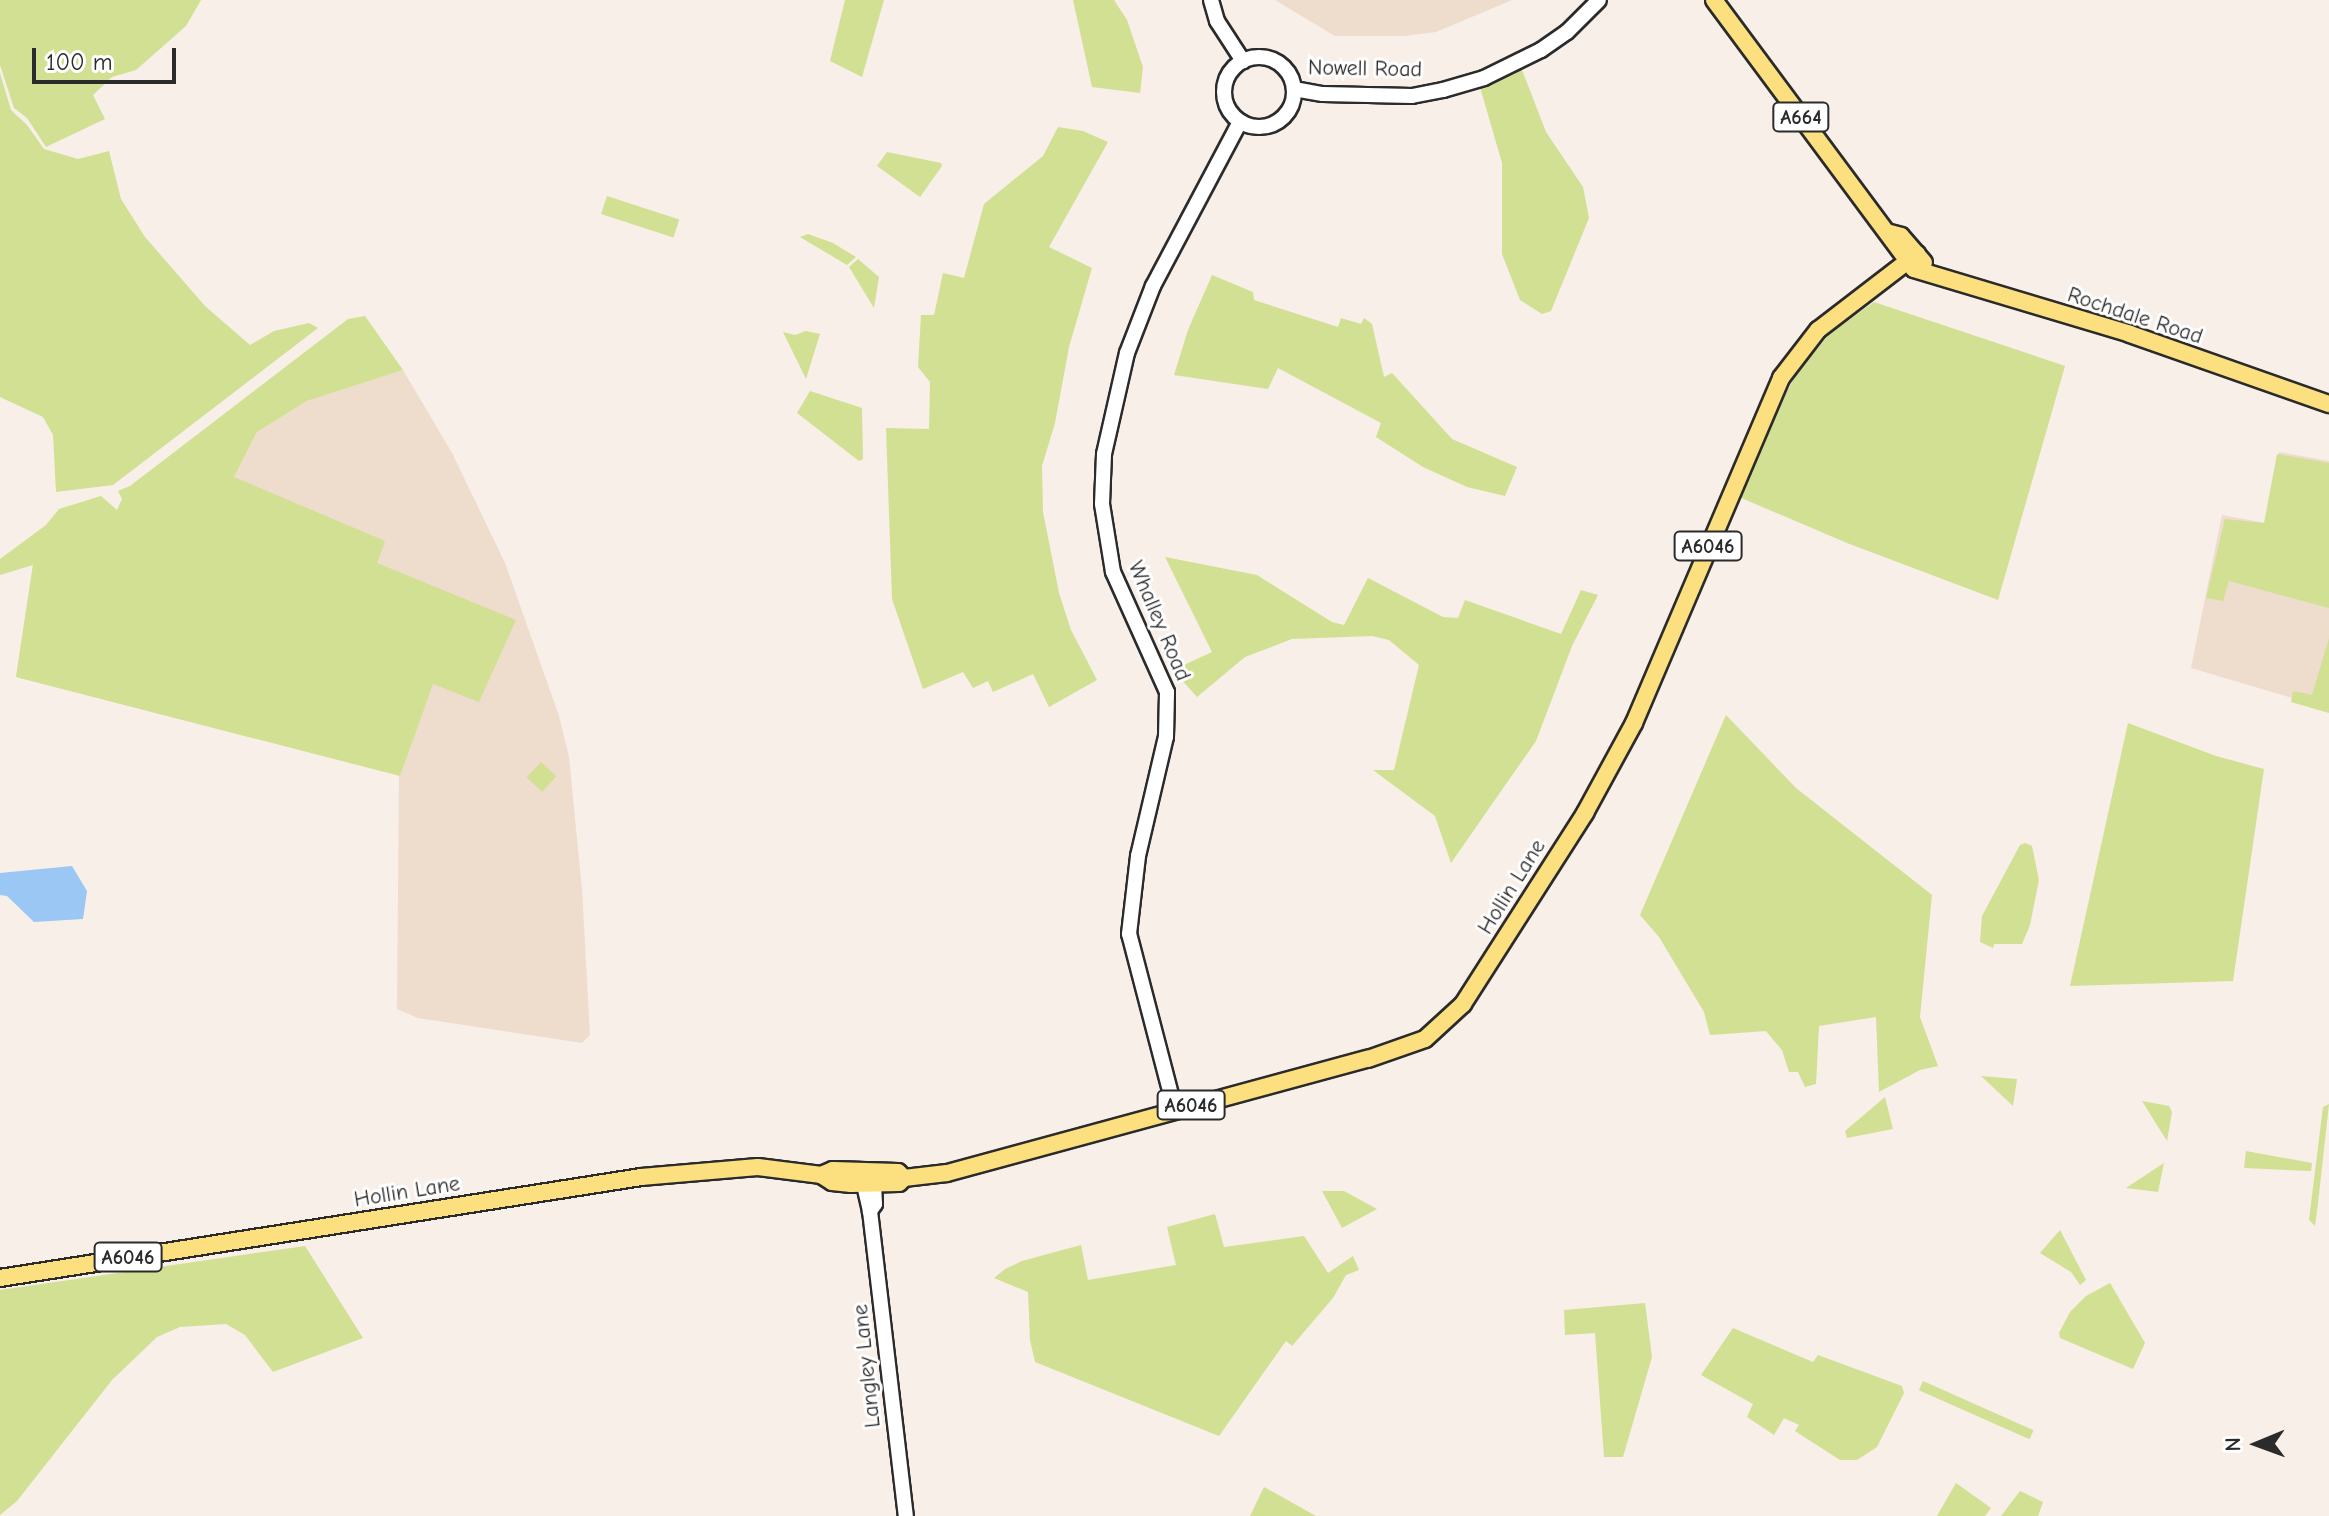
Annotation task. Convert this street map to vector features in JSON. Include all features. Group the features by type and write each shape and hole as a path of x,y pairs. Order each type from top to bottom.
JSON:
{"main road":[{"name":"A664","path":"1714,0 1890,233 1917,263"},
{"name":"Hollin Lane","path":"0,1278 641,1177 758,1167 821,1175 832,1182 899,1183 904,1178 947,1173 1404,1049 1425,1039 1463,1004 1585,813 1634,723 1781,378 1818,330 1879,285 1892,283 1917,263"},
{"name":"Rochdale Road","path":"1917,263 2016,303 2130,334 2329,404"}],"street":[{"path":"1211,0 1217,21 1243,61"},
{"name":"Nowell Road","path":"1294,89 1323,94 1412,96 1443,90 1484,78 1541,50 1567,32 1599,0"},
{"path":"1255,57 1276,62 1285,69 1294,89 1289,111 1272,125 1250,127 1240,122 1232,115 1223,96 1228,75 1243,61 1255,57"},
{"name":"Whalley Road","path":"1175,1110 1129,934 1138,856 1166,737 1167,692 1113,572 1102,504 1104,454 1127,353 1153,286 1240,122"},
{"name":"Langley Lane","path":"869,1181 875,1204 870,1211 906,1516"}],"shaded area":[{"path":"1275,0 1512,0 1436,32 1404,36 1335,36"},
{"path":"403,370 452,453 505,563 559,716 569,757 582,890 590,1035 582,1043 418,1018 397,1009 399,775 16,677 33,564 234,477 257,432 307,401"},
{"path":"2279,452 2329,461 2329,709 2191,668 2222,515 2265,523"}],"green space":[{"path":"0,0 201,0 186,26 136,70 112,77 93,95 105,119 46,147 27,118 14,108 0,65"},
{"path":"845,0 884,0 862,77 830,61"},
{"path":"1073,0 1114,0 1127,20 1143,67 1140,93 1092,87"},
{"path":"1519,62 1546,132 1583,187 1589,218 1551,311 1542,314 1520,300 1502,254 1502,163 1480,87"},
{"path":"0,73 11,110 27,125 44,149 78,159 109,151 121,199 145,237 205,306 250,345 274,331 309,323 318,328 113,485 56,492 53,435 43,417 0,397"},
{"path":"1058,127 1083,131 1108,142 1049,247 1092,268 1069,347 1055,423 1042,466 1043,512 1059,593 1071,630 1097,680 1049,707 1033,674 993,692 988,681 973,688 963,672 923,689 892,599 886,428 929,429 930,382 918,367 921,315 934,315 943,273 964,278 984,204 1043,156"},
{"path":"887,152 941,163 942,166 920,197 877,166"},
{"path":"607,196 679,219 673,238 601,214"},
{"path":"808,234 833,243 856,257 847,265 800,237"},
{"path":"858,259 879,277 874,308 849,267"},
{"path":"1212,275 1253,292 1254,300 1338,327 1341,318 1361,324 1364,318 1372,324 1384,377 1392,373 1452,439 1517,467 1505,496 1467,487 1423,467 1376,437 1381,423 1278,368 1268,389 1174,375 1188,330"},
{"path":"1874,302 2065,366 1998,600 1847,543 1739,497 1777,409 1796,375 1829,334"},
{"path":"365,316 403,370 307,401 257,432 234,477 385,541 377,563 516,620 479,702 433,684 400,776 16,677 33,565 0,575 0,559 46,525 59,509 101,496 117,510 122,499 118,491 130,486 348,319"},
{"path":"806,331 820,334 806,379 783,332 795,335"},
{"path":"810,391 862,408 863,459 859,461 797,413"},
{"path":"2277,454 2329,463 2329,608 2229,581 2223,601 2206,598 2225,519 2264,523"},
{"path":"1165,557 1257,575 1332,622 1344,625 1368,578 1443,617 1458,618 1465,600 1561,634 1581,590 1598,595 1572,646 1536,741 1451,863 1435,816 1373,770 1394,770 1419,665 1389,640 1372,636 1292,639 1245,657 1197,697 1173,670 1212,652"},
{"path":"2329,638 2329,713 2291,702 2293,691 2312,695"},
{"path":"1726,715 1796,788 1932,895 1920,1017 1938,1066 1920,1070 1879,1092 1876,1017 1819,1026 1816,1084 1805,1087 1798,1072 1789,1072 1782,1050 1766,1031 1710,1035 1704,1012 1659,937 1640,915"},
{"path":"2128,723 2216,756 2264,769 2233,981 2070,986"},
{"path":"541,762 556,776 542,792 527,777"},
{"path":"2025,843 2032,846 2039,880 2030,925 2022,944 1994,944 1993,948 1980,942 1982,916 2020,845"},
{"path":"1981,1076 2017,1079 2013,1106"},
{"path":"1885,1097 1893,1129 1847,1138 1845,1131"},
{"path":"2142,1101 2169,1106 2172,1112 2167,1141"},
{"path":"2329,1104 2315,1226 2309,1220 2323,1107"},
{"path":"2246,1151 2312,1163 2311,1171 2244,1168"},
{"path":"2164,1163 2158,1192 2126,1188"},
{"path":"1322,1191 1344,1191 1377,1209 1342,1228"},
{"path":"1215,1214 1224,1247 1304,1236 1328,1273 1353,1256 1359,1270 1346,1275 1333,1298 1292,1346 1286,1341 1219,1436 1035,1362 1030,1340 1028,1292 994,1278 1022,1261 1081,1245 1088,1280 1176,1265 1167,1227"},
{"path":"2060,1230 2086,1280 2080,1285 2071,1272 2040,1253"},
{"path":"305,1246 363,1338 273,1372 245,1335 226,1324 180,1327 157,1337 112,1380 17,1501 0,1515 0,1290"},
{"path":"2110,1283 2145,1343 2133,1369 2060,1338 2059,1333 2070,1312 2086,1296"},
{"path":"1645,1303 1652,1357 1623,1457 1604,1457 1595,1333 1565,1335 1564,1310"},
{"path":"1733,1328 1813,1362 1818,1355 1902,1386 1904,1393 1877,1447 1857,1460 1840,1460 1795,1431 1799,1425 1784,1418 1774,1435 1747,1417 1753,1404 1701,1375"},
{"path":"1923,1381 2034,1430 2029,1439 1919,1390"},
{"path":"1956,1483 1991,1508 1985,1516 1937,1516"},
{"path":"1264,1487 1316,1516 1250,1516"},
{"path":"2020,1491 2043,1502 2038,1516 2001,1516"}],"water":[{"path":"72,866 87,891 83,919 34,922 7,896 0,895 0,873"}]}
